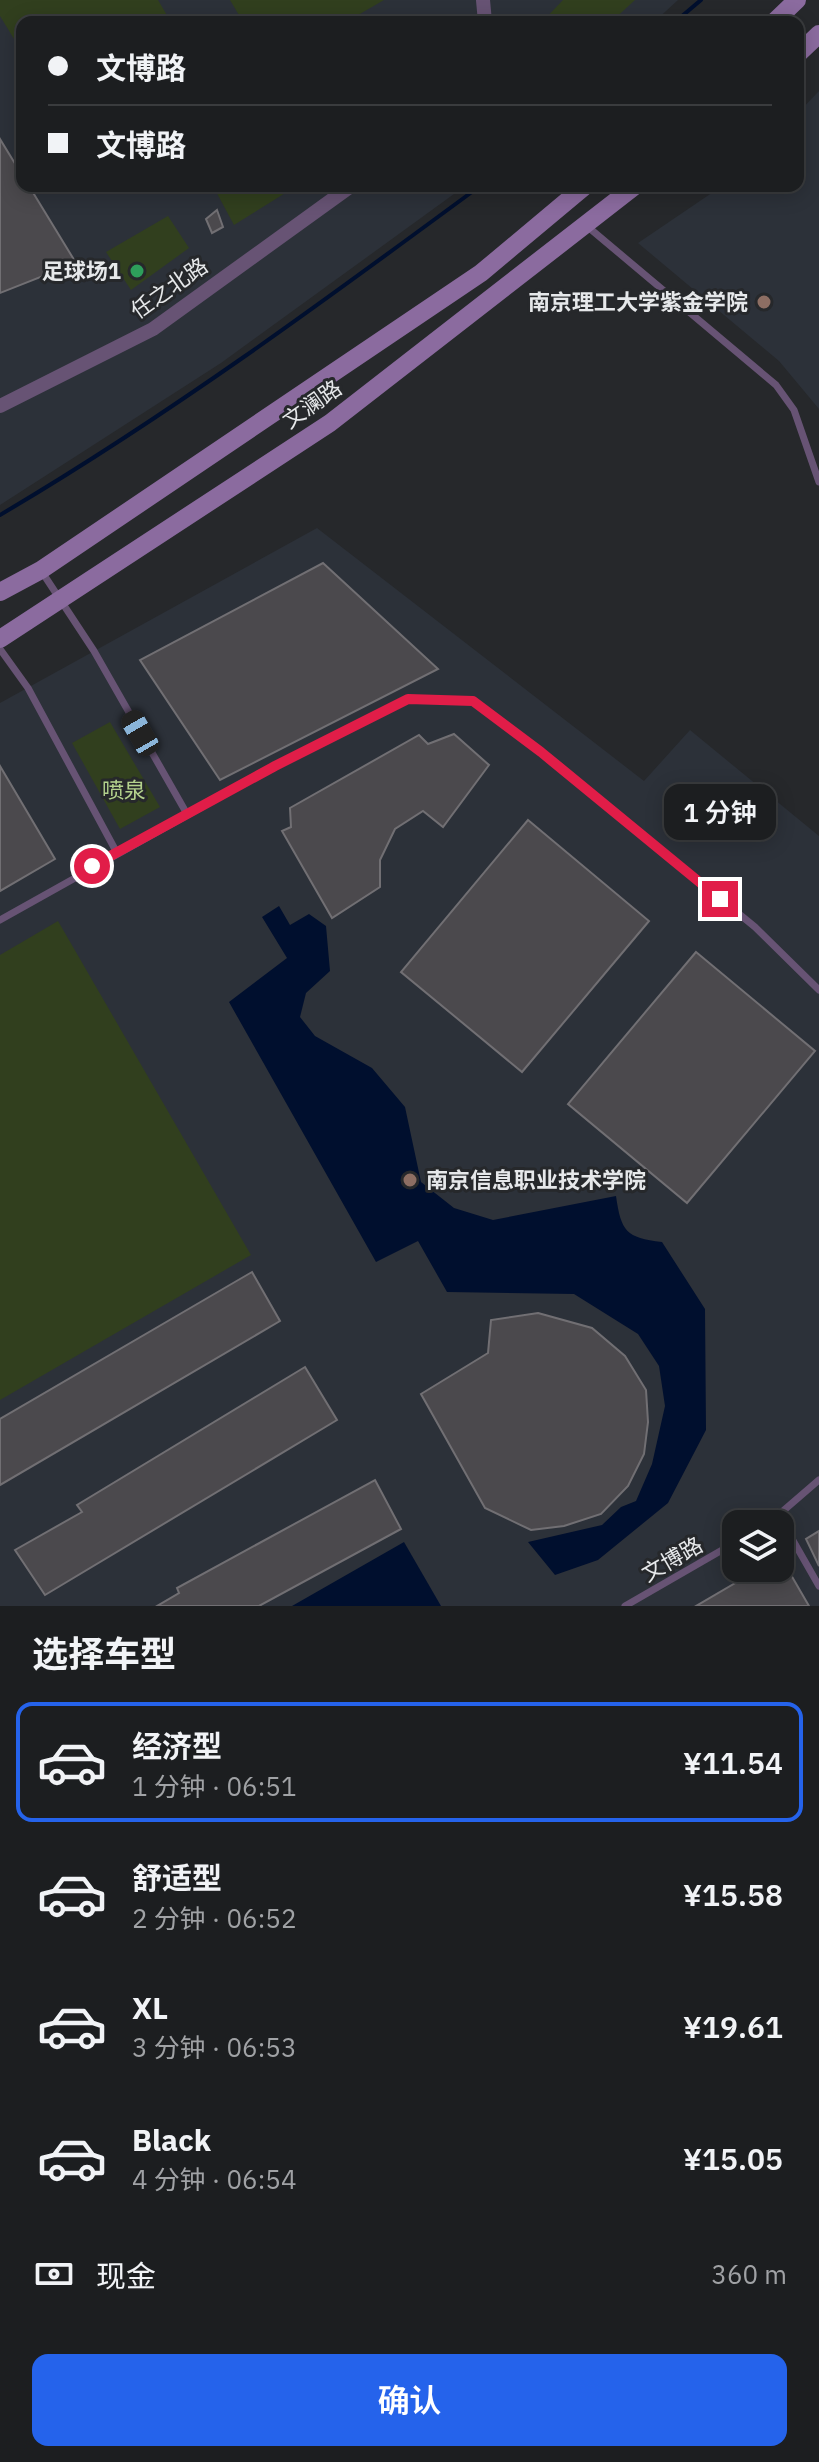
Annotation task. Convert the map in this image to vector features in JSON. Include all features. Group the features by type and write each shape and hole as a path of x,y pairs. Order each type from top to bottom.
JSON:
{"main road":[{"path":"780,16 797,0"},
{"path":"804,48 819,34"},
{"name":"文澜路","path":"0,592 41,570 481,273 578,192"},
{"name":"文澜路","path":"0,639 59,597 330,423 628,192"}],"street":[{"name":"任之北路","path":"0,406 153,329 343,192"}],"lane":[{"path":"586,226 776,385 794,410 819,482"},
{"path":"41,570 94,651 187,814"},
{"path":"0,649 28,688 117,853"},
{"path":"0,920 187,814 408,699 473,701 541,752 755,927 819,990"},
{"path":"786,1510 819,1480"},
{"path":"794,1542 819,1586"},
{"name":"文博路","path":"625,1606 722,1550"}],"shaded area":[{"path":"0,0 678,0 661,16 16,16 16,192 457,192 221,363 0,505"},
{"name":"南京理工大学紫金学院","path":"819,91 819,409 779,361 638,243 713,192 804,192 804,107"},
{"name":"南京信息职业技术学院","path":"317,528 644,781 690,730 819,836 819,1606 0,1606 0,703"}],"green space":[{"path":"0,0 158,0 167,16 16,16 16,42 0,16"},
{"path":"230,0 384,0 356,16 239,16"},
{"path":"563,0 635,0 618,16 548,16"},
{"path":"216,192 287,192 234,225"},
{"name":"足球场1","path":"168,216 189,248 131,290 106,252"},
{"name":"喷泉","path":"110,722 160,807 120,829 72,743"},
{"path":"58,921 251,1255 0,1400 0,955"}],"water":[{"path":"279,906 290,925 309,914 326,926 330,971 306,993 300,1017 315,1036 372,1068 405,1107 421,1182 454,1208 493,1220 616,1196 620,1217 627,1231 640,1238 662,1242 705,1309 706,1430 668,1503 598,1560 555,1575 528,1542 602,1525 621,1507 636,1501 652,1464 665,1406 659,1366 638,1334 574,1294 447,1292 418,1241 376,1262 229,1002 287,958 262,917"},
{"path":"404,1542 441,1606 292,1606"}],"building":[{"path":"0,139 16,165 16,192 33,192 76,263 0,293"},
{"path":"217,210 223,227 212,233 206,219"},
{"path":"323,563 438,669 220,780 140,660"},
{"path":"454,734 489,765 443,827 423,811 395,829 380,860 380,887 332,918 282,831 291,827 290,808 419,735 428,744"},
{"path":"0,766 55,859 0,891"},
{"path":"528,820 649,921 522,1072 401,972"},
{"path":"696,952 815,1051 687,1203 568,1104"},
{"path":"252,1272 280,1321 0,1485 0,1419"},
{"path":"538,1313 592,1328 625,1356 646,1390 648,1422 644,1454 628,1486 601,1514 564,1526 531,1530 485,1508 421,1394 488,1353 491,1320"},
{"path":"305,1367 337,1420 45,1595 15,1550 82,1512 77,1505"},
{"path":"375,1480 401,1529 259,1606 157,1606 179,1593 177,1588"},
{"path":"819,1531 819,1566 806,1539"},
{"path":"794,1580 809,1606 696,1606 737,1582"}],"waterway":[{"path":"682,16 701,0"},
{"path":"0,515 185,398 472,192"}],"place":[{"name":"足球场1","path":"137,271"},
{"name":"南京理工大学紫金学院","path":"764,302"},
{"name":"南京信息职业技术学院","path":"410,1180"}],"route":[{"path":"92,866 275,766 408,699 473,701 541,752 720,899"}]}
